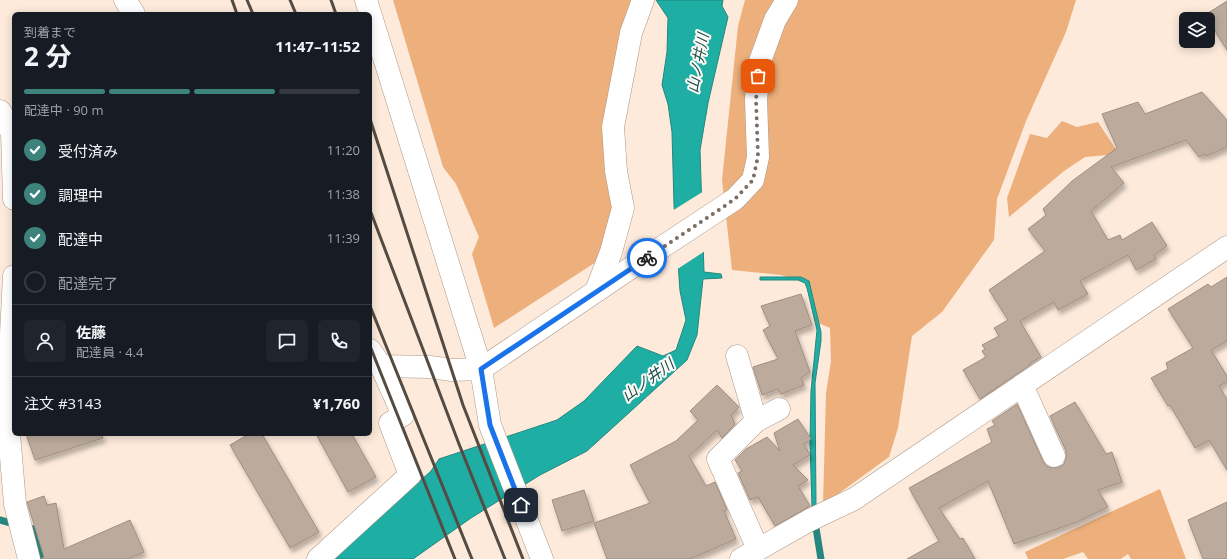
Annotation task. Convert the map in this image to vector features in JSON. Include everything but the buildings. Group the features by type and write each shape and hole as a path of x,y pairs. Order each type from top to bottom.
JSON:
{"street":[{"path":"125,0 133,12"},
{"path":"366,0 370,12"},
{"path":"596,292 611,252 623,208 616,171 613,128 631,33 643,0"},
{"path":"376,358 452,370 481,369 735,199 753,180 758,156 756,100 759,64 776,20 787,0"},
{"path":"372,19 481,369 490,425 542,559"},
{"path":"0,111 12,133"},
{"path":"778,409 756,421 718,459 750,554 810,520 854,499 1227,247"},
{"path":"12,314 7,410 15,504 29,559"},
{"path":"737,356 756,421"},
{"path":"318,559 410,475 390,423 403,415 376,358"},
{"path":"1022,385 1054,456"}],"shaded area":[{"path":"393,0 635,0 611,233 596,262 494,328 472,254 479,237 456,184 443,167"},
{"path":"745,0 1076,0 1066,32 1026,121 997,199 994,240 942,312 912,336 898,428 889,457 823,505 826,393 831,361 830,328 814,321 807,283 781,275 732,270 722,180 738,26"},
{"path":"1062,121 1077,127 1098,122 1119,154 1085,157 1064,171 1009,217 1007,198 1030,134 1047,138"},
{"path":"1160,489 1186,559 1131,559 1128,554 1121,559 1088,559 1083,552 1063,559 1028,559 1025,552"}],"water":[{"name":"山ノ井川","path":"656,0 723,0 722,6 728,17 708,103 700,150 704,272 721,274 722,278 703,279 697,335 687,360 587,451 540,475 471,518 413,559 333,559 431,471 439,459 557,420 584,401 637,346 663,356 676,350 686,320 680,291 674,205 672,132 668,104 662,85 667,52 668,18"},
{"path":"760,277 801,277 809,281 821,332 815,383 816,507 812,507 810,442 811,391 817,330 807,288 805,283 798,280 760,280"}],"pier":[{"path":"704,191 705,251 676,270 672,211"}],"waterway":[{"path":"0,520 33,529 42,559"},
{"path":"816,528 821,559"}],"railway":[{"path":"232,0 236,12"},
{"path":"247,0 252,12"},
{"path":"290,0 295,12"},
{"path":"331,0 335,12"},
{"path":"372,125 463,405 523,559"},
{"path":"372,215 459,444 505,559"},
{"path":"372,311 472,559"},
{"path":"372,351 455,559"}],"way so far":[{"path":"647,258 735,199 753,180 758,156 756,100 758,76"}],"route":[{"path":"521,505 490,425 481,369 647,258"}]}
